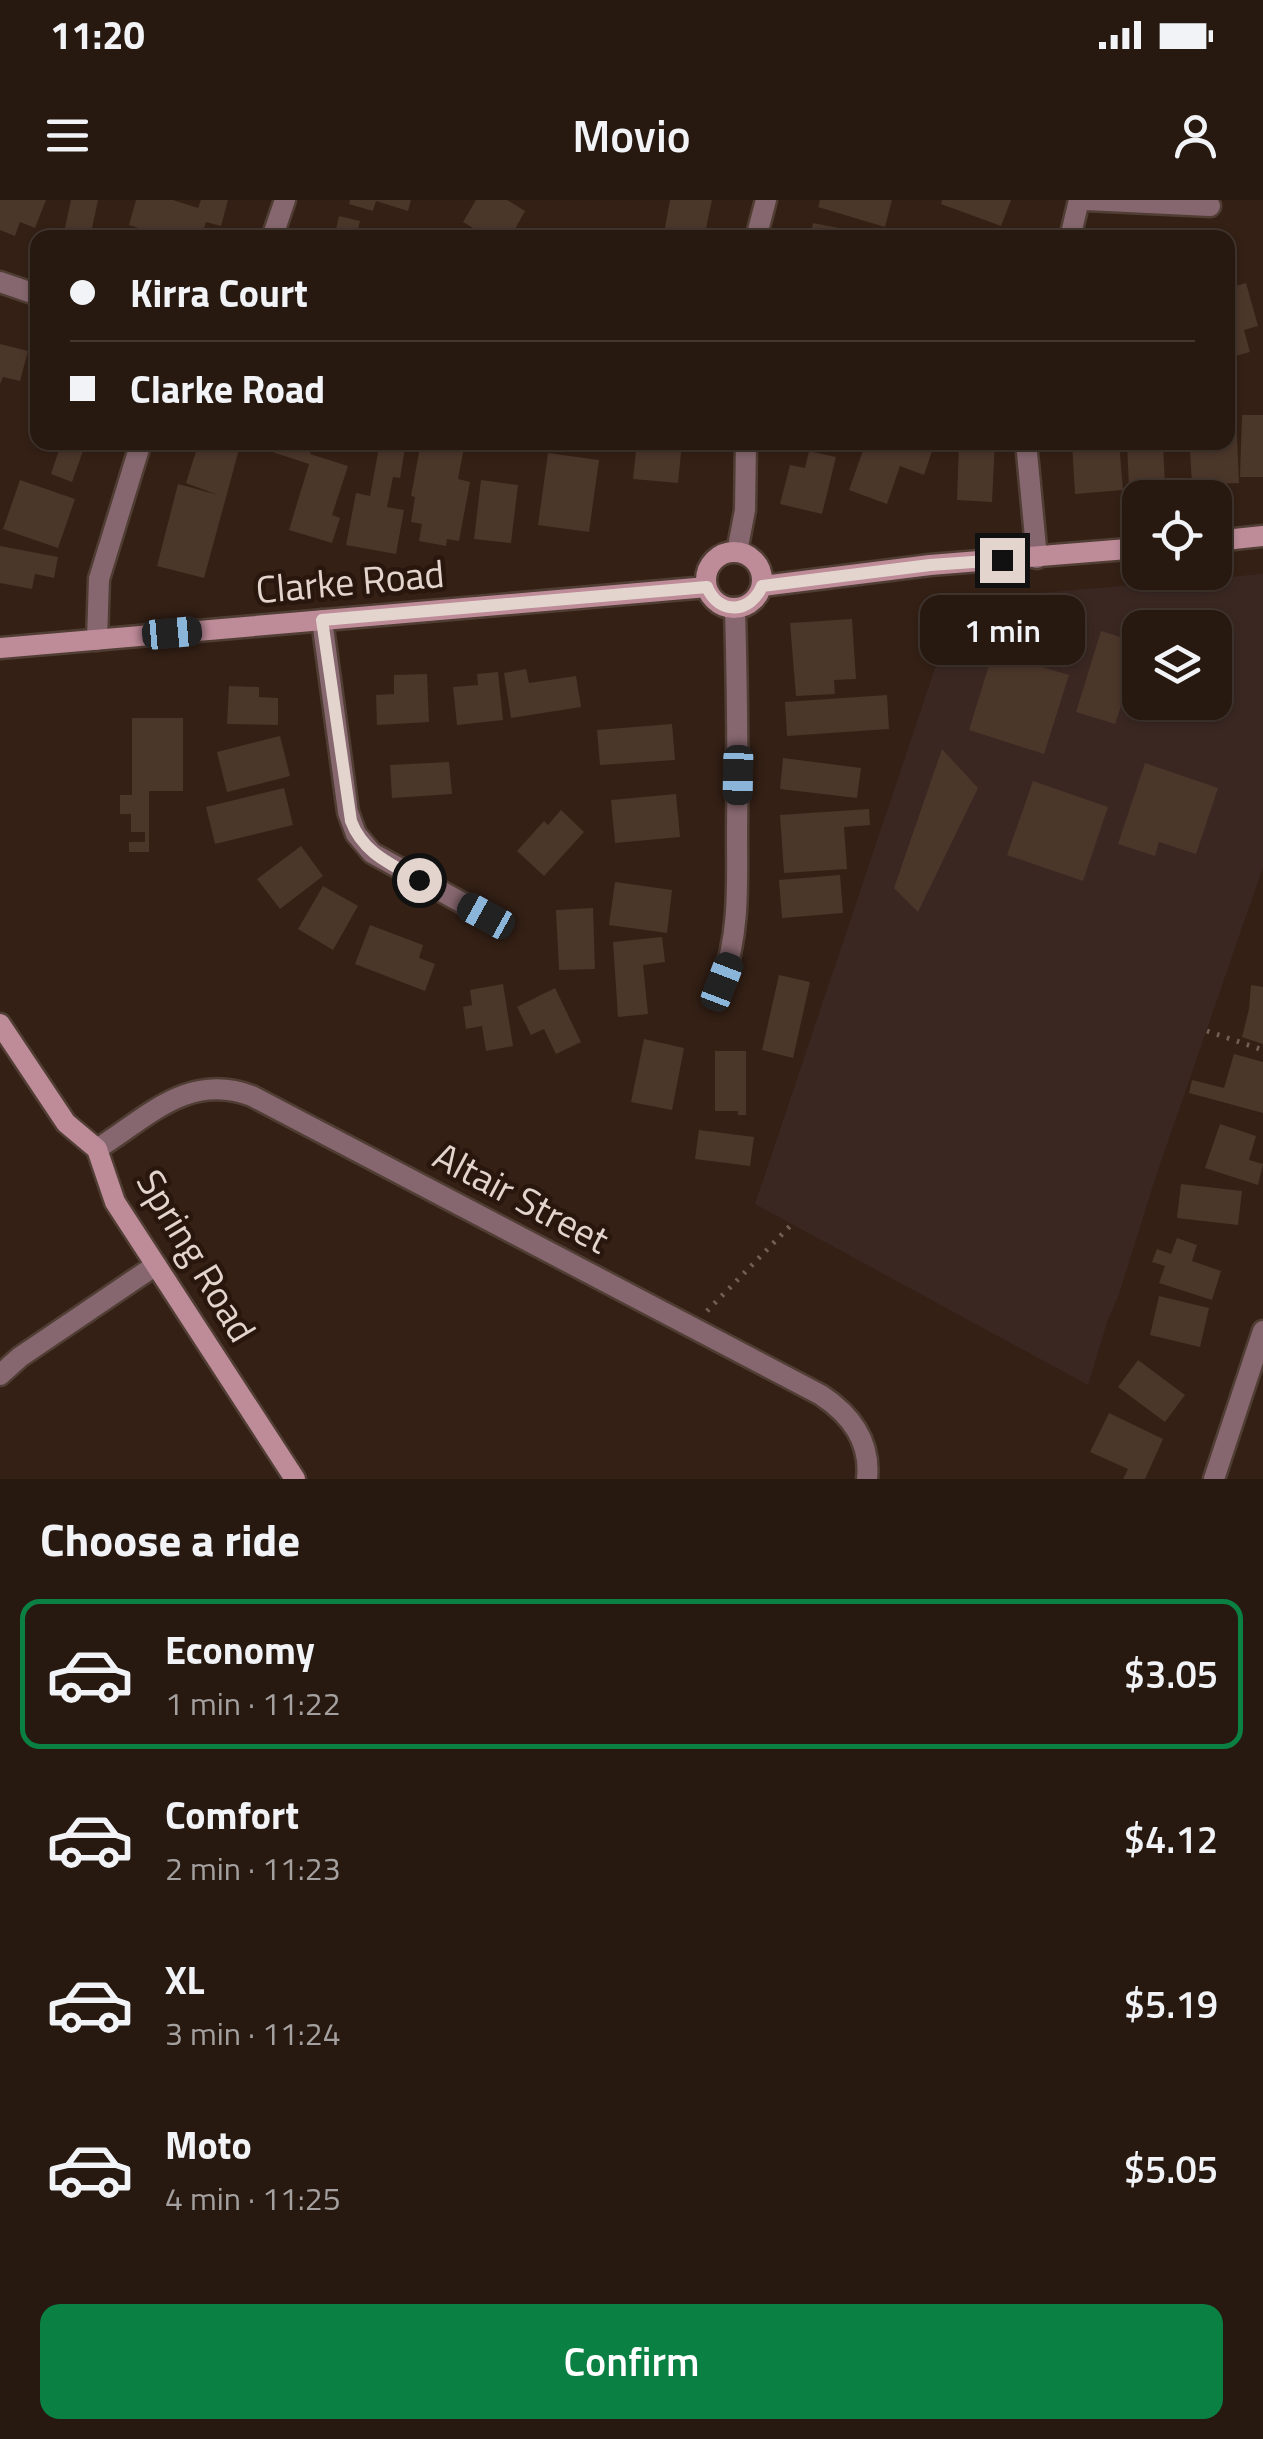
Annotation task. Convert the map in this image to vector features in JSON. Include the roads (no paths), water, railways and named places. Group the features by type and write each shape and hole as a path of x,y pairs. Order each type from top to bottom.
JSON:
{"main road":[{"path":"1232,539 1263,536"},
{"path":"762,586 930,565 1122,550"},
{"path":"738,552 754,560 762,586 752,602 735,608 717,603 706,578 720,556 738,552"},
{"name":"Clarke Road","path":"0,648 707,587"},
{"name":"Spring Road","path":"0,1024 62,1117 97,1149 115,1202 295,1479"}],"street":[{"path":"275,230 284,200"},
{"path":"758,230 766,200"},
{"path":"1073,230 1083,200 1210,206"},
{"path":"0,282 30,292"},
{"path":"97,640 99,579 139,450"},
{"path":"738,552 745,510 746,450"},
{"path":"1027,450 1037,558"},
{"path":"722,982 734,951 737,894 735,608"},
{"path":"322,620 348,812 356,834 372,853 486,916"},
{"name":"Altair Street","path":"97,1149 185,1093 210,1088 237,1090 835,1404 862,1439 867,1452 868,1479"},
{"path":"0,1375 20,1357 156,1266"},
{"path":"1214,1479 1263,1332"}]}
